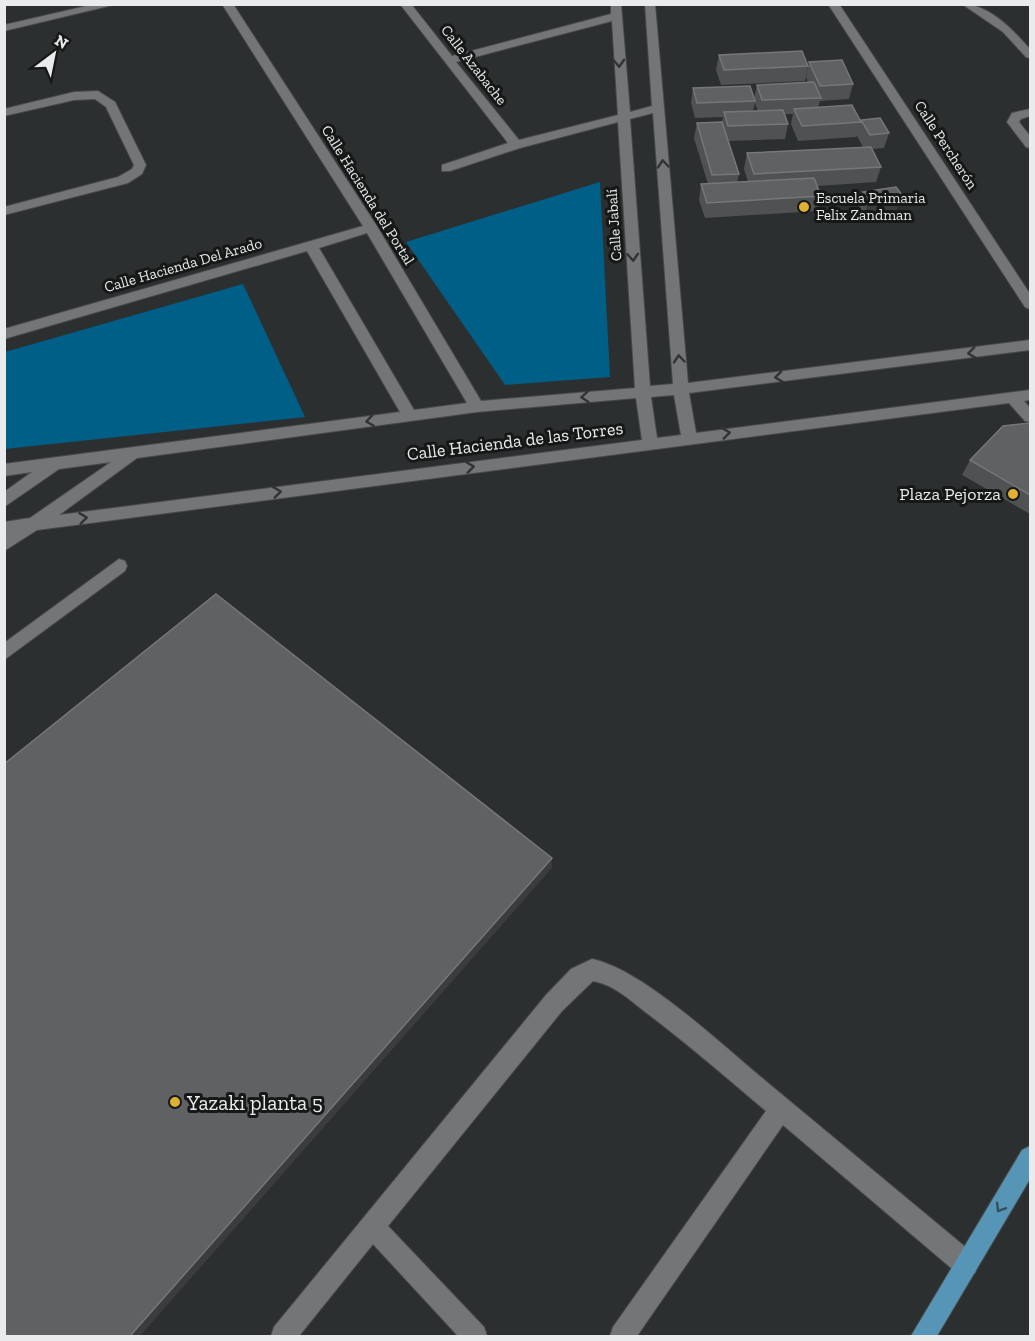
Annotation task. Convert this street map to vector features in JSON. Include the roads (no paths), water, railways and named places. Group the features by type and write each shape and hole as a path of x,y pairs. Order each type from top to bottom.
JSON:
{"main road":[{"path":"923,1336 1030,1158"}],"street":[{"path":"4,28 111,4"},
{"name":"Calle Hacienda del Portal","path":"227,4 371,228 477,407"},
{"name":"Calle Azabache","path":"405,4 516,145"},
{"path":"650,4 681,389 689,437"},
{"name":"Calle Percherón","path":"833,4 1030,304"},
{"path":"967,4 1007,30 1028,50"},
{"path":"449,60 616,10"},
{"name":"Calle Jabalí","path":"616,10 643,393 650,443"},
{"path":"4,113 74,96 98,95 111,105 140,165 138,171 123,180 4,211"},
{"path":"446,168 516,145 658,108"},
{"path":"1030,113 1016,116 1013,122 1030,144"},
{"name":"Calle Hacienda Del Arado","path":"4,334 371,228"},
{"path":"311,246 410,416"},
{"name":"Calle Hacienda de las Torres","path":"4,471 477,407 681,389 1030,345"},
{"name":"Calle Hacienda de las Torres","path":"4,528 689,437 1030,395"},
{"path":"1012,397 1030,417"},
{"path":"4,545 133,454"},
{"path":"4,501 55,464"},
{"path":"4,653 119,566"},
{"path":"282,1336 554,1002 579,977 592,970 608,973 626,984 781,1109 966,1264"},
{"path":"622,1336 781,1109"},
{"path":"373,1227 475,1336"}],"place":[{"name":"Escuela Primaria Felix Zandman","path":"804,207"},
{"name":"Plaza Pejorza","path":"1013,494"},
{"name":"Yazaki planta 5","path":"175,1102"}]}
